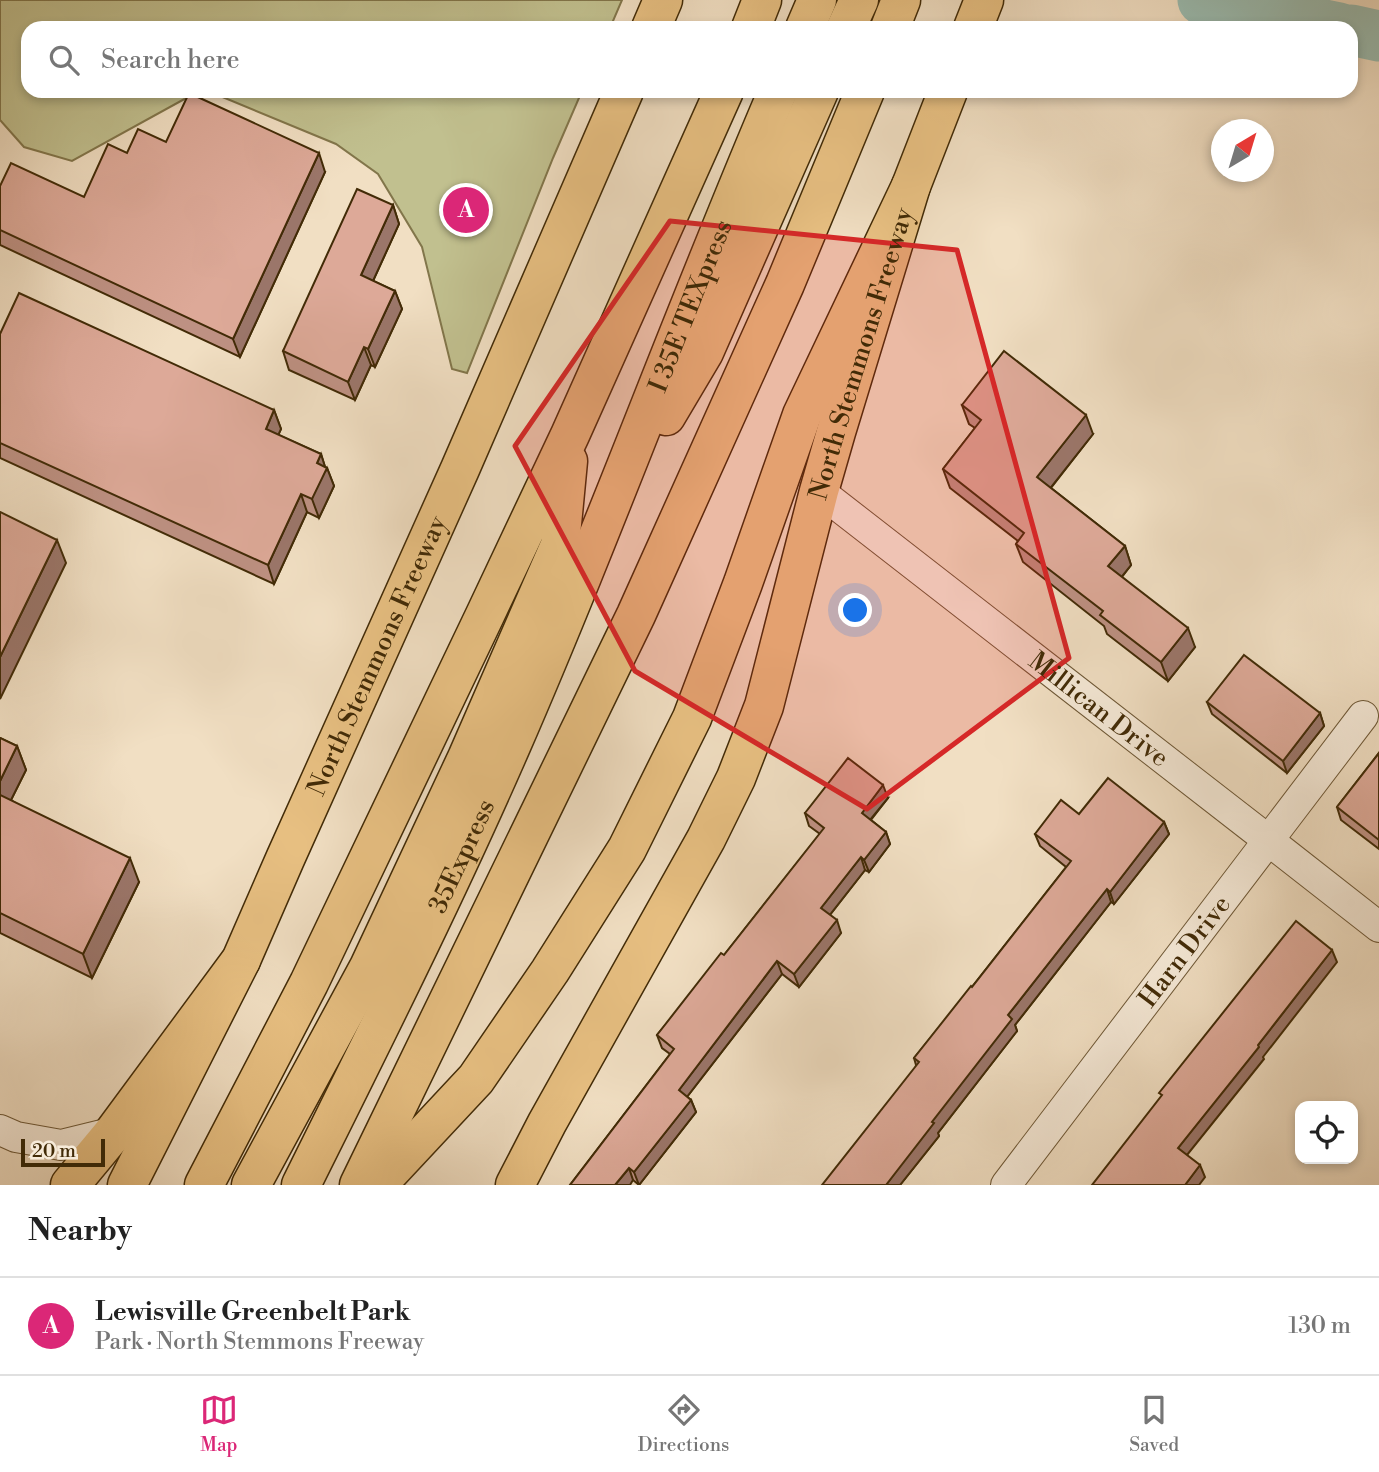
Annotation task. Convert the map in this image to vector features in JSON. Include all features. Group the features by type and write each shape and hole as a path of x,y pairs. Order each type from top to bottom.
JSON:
{"main road":[{"path":"654,21 663,0"},
{"path":"754,21 762,0"},
{"path":"808,21 817,0"},
{"path":"849,21 859,0"},
{"path":"893,21 901,0"},
{"path":"976,21 984,0"},
{"name":"North Stemmons Freeway","path":"70,1185 114,1132 241,960 460,469 621,98"},
{"path":"204,1185 309,984 570,435 721,98"},
{"name":"I 35E TEXpress","path":"604,521 737,186 775,98"},
{"path":"604,521 704,352 816,98"},
{"path":"359,1185 636,615 785,284 862,98"},
{"name":"North Stemmons Freeway","path":"515,1185 706,839 736,778 764,706 818,491 911,186 945,98"},
{"path":"377,1185 476,1079 550,971 627,849 692,718 802,415 911,186"},
{"path":"251,1185 369,967 467,758 560,545 570,435"},
{"name":"35Express","path":"302,1185 405,976 510,747 604,521"},
{"path":"127,1185 241,960"}],"street":[{"name":"Millican Drive","path":"818,491 1379,927"},
{"name":"Harn Drive","path":"1006,1185 1363,716"},
{"path":"0,1130 16,1137 61,1145 114,1132"}],"highlighted area":[{"path":"670,221 957,250 1069,658 867,809 635,671 515,446"}],"shaded area":[{"path":"0,0 622,0 613,21 21,21 21,98 186,98 72,161 24,147 0,120"},
{"path":"225,98 579,98 467,373 452,369 422,247 378,174 336,144"}],"building":[{"path":"187,98 200,98 319,153 233,339 0,230 0,186 11,163 84,197 108,144 127,153 138,129 166,142"},
{"path":"357,189 393,205 361,275 395,291 368,349 364,347 348,382 283,351"},
{"path":"19,293 274,410 266,429 321,454 317,463 327,468 312,499 301,494 268,565 0,443 0,334"},
{"path":"1004,351 1086,415 1037,477 1125,546 1108,566 1188,628 1161,662 1100,615 1103,611 1016,544 1024,533 943,469 981,420 962,405"},
{"path":"0,512 57,540 0,657"},
{"path":"1244,655 1320,713 1283,761 1207,702"},
{"path":"0,738 17,746 0,781"},
{"path":"1379,753 1379,840 1337,807"},
{"path":"848,758 883,785 862,813 886,832 864,860 861,857 821,908 837,920 794,974 777,961 679,1090 691,1100 634,1172 629,1168 615,1185 570,1185 674,1049 657,1035 824,828 805,813"},
{"path":"1108,778 1164,822 1110,892 1107,889 1008,1015 1012,1019 886,1185 822,1185 919,1062 914,1058 1071,861 1035,834 1061,800 1079,814"},
{"path":"0,795 130,858 83,954 0,913"},
{"path":"1296,921 1332,950 1178,1148 1200,1165 1185,1185 1092,1185 1162,1095 1159,1093"}],"waterway":[{"path":"1203,0 1305,21"},
{"path":"1358,32 1379,36"}],"place":[{"name":"Lewisville Greenbelt Park","path":"466,210"}]}
